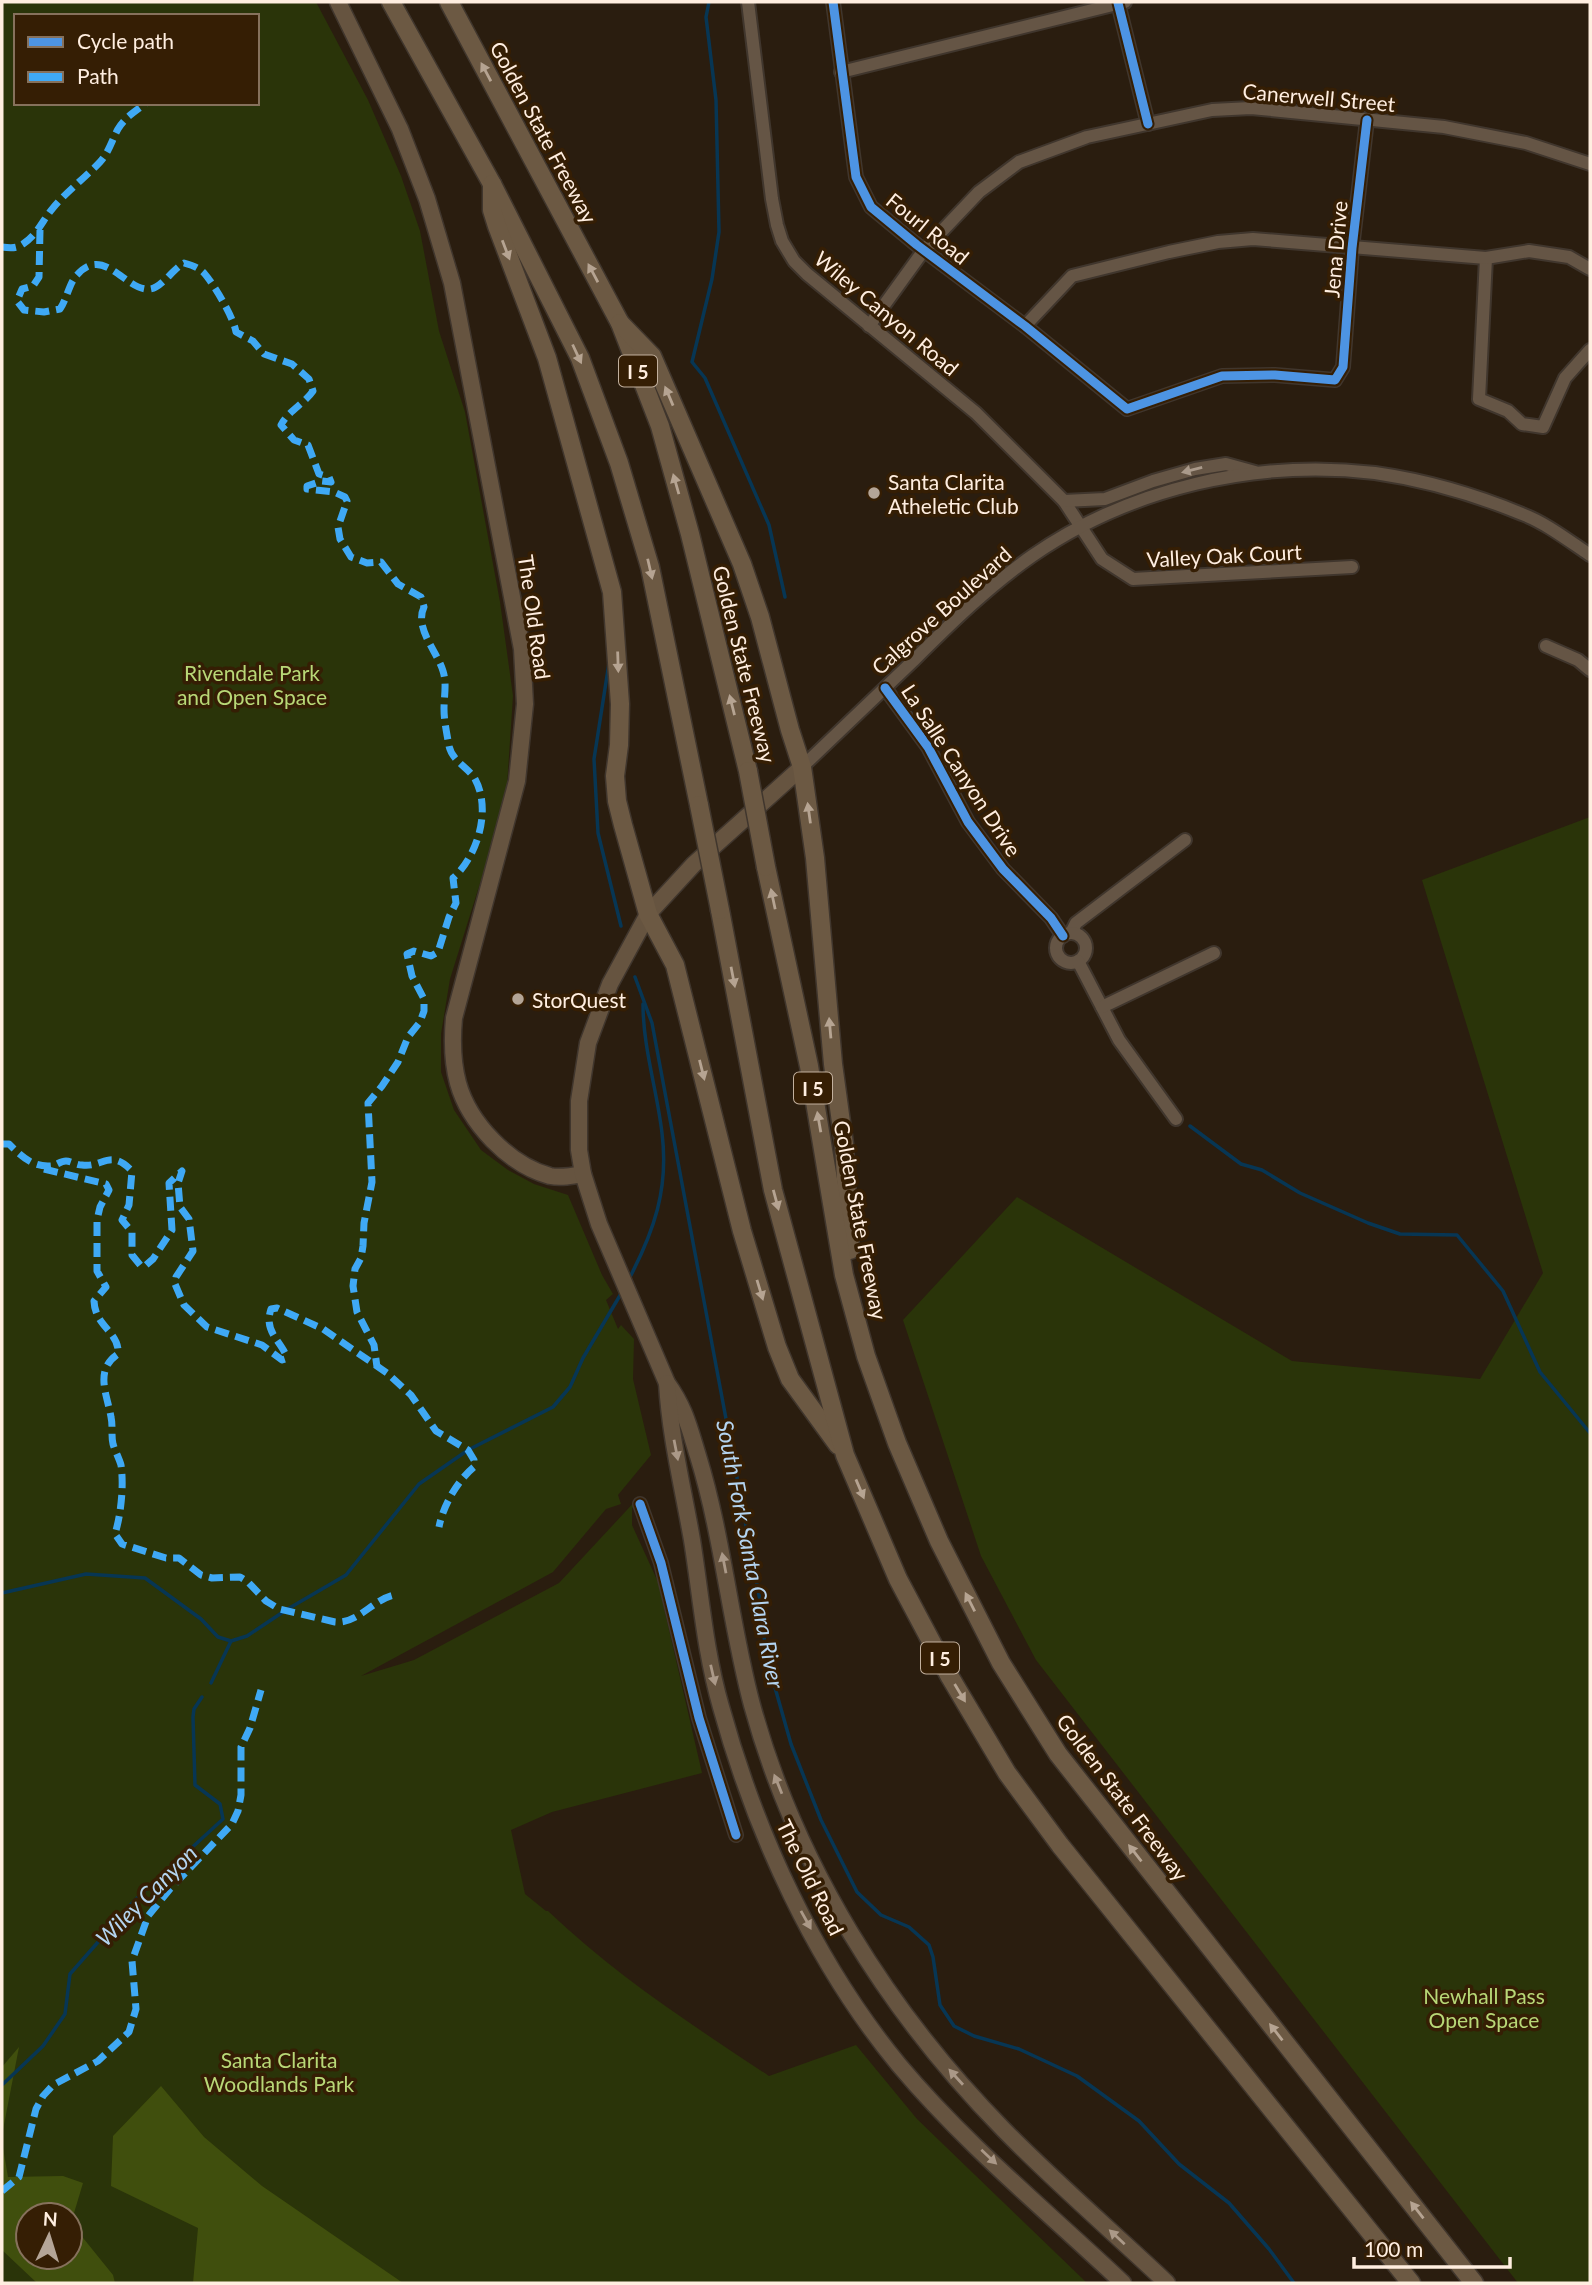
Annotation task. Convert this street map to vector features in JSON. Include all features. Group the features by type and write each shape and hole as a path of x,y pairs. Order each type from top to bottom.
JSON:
{"highway":[{"name":"I 5","path":"391,2 492,184 580,358 620,463 650,567 720,910 773,1190 845,1455 898,1579 950,1677 1007,1773 1060,1845 1411,2283"},
{"name":"Golden State Freeway","path":"449,2 620,323 660,426 690,534 748,771 809,1066 845,1275 866,1356 897,1443 939,1541 1001,1663 1058,1754 1475,2283"},
{"path":"492,184 492,210 547,358 612,593 620,704 615,776 617,801 648,914 675,965 742,1231 777,1347 790,1379 845,1455"},
{"path":"620,323 652,356 742,564 803,767 844,1144 854,1310"}],"main road":[{"name":"The Old Road","path":"338,2 400,129 427,199 449,271 522,649 524,704 517,781 454,1018 452,1042 458,1084 479,1124 496,1144 524,1164 551,1176 583,1174"},
{"name":"Calgrove Boulevard","path":"583,1174 579,1150 579,1101 588,1043 610,984 648,914 694,864 803,767"},
{"path":"583,1174 613,1258 667,1383"},
{"name":"The Old Road","path":"667,1383 681,1403 704,1476 721,1546 752,1703 771,1767 825,1890 880,1979 931,2049 1004,2130 1167,2283"},
{"name":"The Old Road","path":"667,1383 668,1411 695,1557 707,1648 720,1706 775,1859 797,1904 852,1999 935,2106 1123,2283"}],"street":[{"name":"Wiley Canyon Road","path":"748,2 772,199 782,241 794,261 869,326 949,389 1064,500 1082,525"},
{"name":"Fourl Road","path":"833,2 856,177 871,206 1127,409"},
{"path":"841,72 1122,3 1148,124"},
{"name":"Canerwell Street","path":"869,326 924,250 979,192 1019,162 1087,136 1212,110 1251,108 1444,127 1526,143 1590,164"},
{"name":"Jena Drive","path":"1127,409 1222,376 1275,375 1335,380 1343,367 1352,248 1367,120"},
{"path":"1025,326 1072,276 1218,242 1253,239 1486,258 1529,251 1569,257 1590,269"},
{"path":"1486,258 1479,399 1508,411 1522,424 1543,427 1556,402 1564,378 1590,350"},
{"path":"1064,500 1105,499 1153,481 1195,469 1226,464 1258,473"},
{"name":"Calgrove Boulevard","path":"803,767 959,615 1031,557 1082,525 1124,507 1206,481 1258,473 1322,470 1375,474 1430,484 1524,514 1590,555"},
{"name":"Valley Oak Court","path":"1082,525 1102,559 1133,579 1352,567"},
{"path":"1546,646 1577,660 1590,670"},
{"name":"La Salle Canyon Drive","path":"885,688 928,747 968,822 1003,869 1067,934"},
{"path":"1067,934 1082,937 1087,947 1086,953 1078,961 1066,962 1058,954 1057,943 1076,923 1185,839"},
{"path":"1101,1007 1214,953"},
{"path":"1078,961 1129,1055 1176,1119"},
{"path":"640,1504 661,1563 699,1718 736,1835"}],"green space":[{"name":"Rivendale Park and Open Space","path":"2,2 316,2 368,100 401,176 420,231 439,331 465,412 500,602 513,696 507,786 492,845 450,979 441,1034 441,1072 454,1110 481,1150 508,1170 534,1184 568,1195 602,1275 613,1294 606,1300 618,1329 621,1325 634,1339 633,1379 651,1455 618,1495 621,1504 606,1509 553,1572 361,1676 414,1660 559,1583 639,1497 632,1509 632,1525 658,1582 702,1773 552,1812 511,1830 525,1894 627,1978 769,2076 856,2045 917,2119 1087,2283 2,2283"},
{"name":"Newhall Pass Open Space","path":"1590,817 1590,2283 1518,2283 1036,1660 981,1556 903,1320 1017,1197 1292,1361 1480,1379 1543,1273 1422,880"},
{"path":"19,2047 2,2135 2,2067"},
{"path":"161,2086 204,2137 262,2186 403,2283 193,2283 198,2228 111,2186 113,2136"},
{"path":"2,2142 8,2177 63,2176 83,2183 78,2201 14,2201 14,2261 2,2250"},
{"path":"84,2239 113,2275 115,2283 37,2283 24,2271 84,2271"}],"waterway":[{"path":"709,2 706,17 716,100 719,232 712,279 692,362 705,378 769,525 785,597"},
{"name":"South Fork Santa Clara River","path":"609,663 594,759 598,833 621,926"},
{"name":"South Fork Santa Clara River","path":"635,977 652,1023 761,1606 766,1656 791,1744 821,1820 857,1892 881,1915 909,1927 929,1945 940,2005 954,2026 974,2036 1019,2049 1077,2076 1139,2121 1179,2164 1229,2203 1294,2283"},
{"path":"629,1279 646,1244 658,1209 663,1173 662,1133 645,1037 643,1004"},
{"path":"1190,1126 1241,1164 1262,1170 1300,1193 1368,1223 1400,1234 1457,1235 1503,1291 1540,1372 1590,1433"},
{"path":"2,1593 86,1574 145,1578 201,1619 218,1637 231,1641 247,1636 346,1575 419,1484 468,1450 553,1407 570,1387 583,1358 622,1292"},
{"name":"Wiley Canyon","path":"211,1683 231,1641"},
{"name":"Wiley Canyon","path":"2,2085 43,2046 65,2014 70,1974 135,1900 223,1819 220,1804 195,1785 193,1717 194,1709 202,1697"}],"marked path":[{"path":"2,247 18,247 32,236 58,202 103,158 124,121 143,105"},
{"path":"40,230 39,277 33,286 22,289 17,301 24,310 44,312 60,309 74,278 87,267 106,267 132,284 150,289 184,263 199,269 208,278 218,292 236,332 253,341 264,354 292,364 309,379 313,391 281,425 294,440 308,445 319,474 329,477 331,482 322,481 307,486 307,489 334,492 345,497 347,501 338,527 340,539 351,557 367,563 381,562 398,584 421,597 424,607 424,631 444,676 444,714 449,746 453,756 475,779 480,791 482,818 479,832 469,858 453,878 456,903 438,952 431,956 414,951 407,954 412,976 424,999 424,1011 420,1022 408,1037 398,1062 368,1103 372,1182 361,1258 355,1269 353,1286 357,1312 374,1345 377,1367"},
{"path":"2,1144 9,1144 27,1160 38,1165 52,1166 66,1161 89,1165 112,1160 124,1164 132,1171 129,1205 122,1220 132,1232 132,1255 141,1266 153,1259 172,1230 169,1183 182,1171 178,1183 180,1207 189,1219 193,1251 176,1277 175,1284 184,1305 207,1327 262,1345 282,1360 286,1355 269,1323 271,1309 277,1308 323,1329 387,1373 411,1395 436,1431 468,1450 474,1460 474,1467 462,1479 447,1502 439,1527"},
{"path":"44,1169 106,1184 109,1190 97,1220 97,1271 106,1287 94,1301 98,1317 118,1346 118,1354 106,1367 104,1383 112,1420 113,1444 121,1465 121,1500 115,1534 122,1544 166,1558 179,1558 201,1575 212,1578 240,1577 279,1609 335,1622 358,1616 394,1595"},
{"path":"2,2191 19,2177 36,2109 43,2096 53,2085 98,2061 129,2032 136,2009 132,1961 148,1916 232,1824 241,1795 241,1747 250,1728 261,1690"}],"cycle path":[{"path":"833,2 856,177 871,207 1127,409 1222,376 1275,375 1335,380 1343,367 1352,248 1367,120"},
{"path":"1118,3 1148,124"},
{"path":"885,688 928,747 968,822 1003,869 1051,918 1063,936"},
{"path":"640,1504 661,1563 699,1718 736,1835"}],"place":[{"name":"Santa Clarita Atheletic Club","path":"874,493"},
{"name":"StorQuest","path":"518,999"}],"park label":[{"name":"Santa Clarita Woodlands Park","path":"279,2071"}]}
